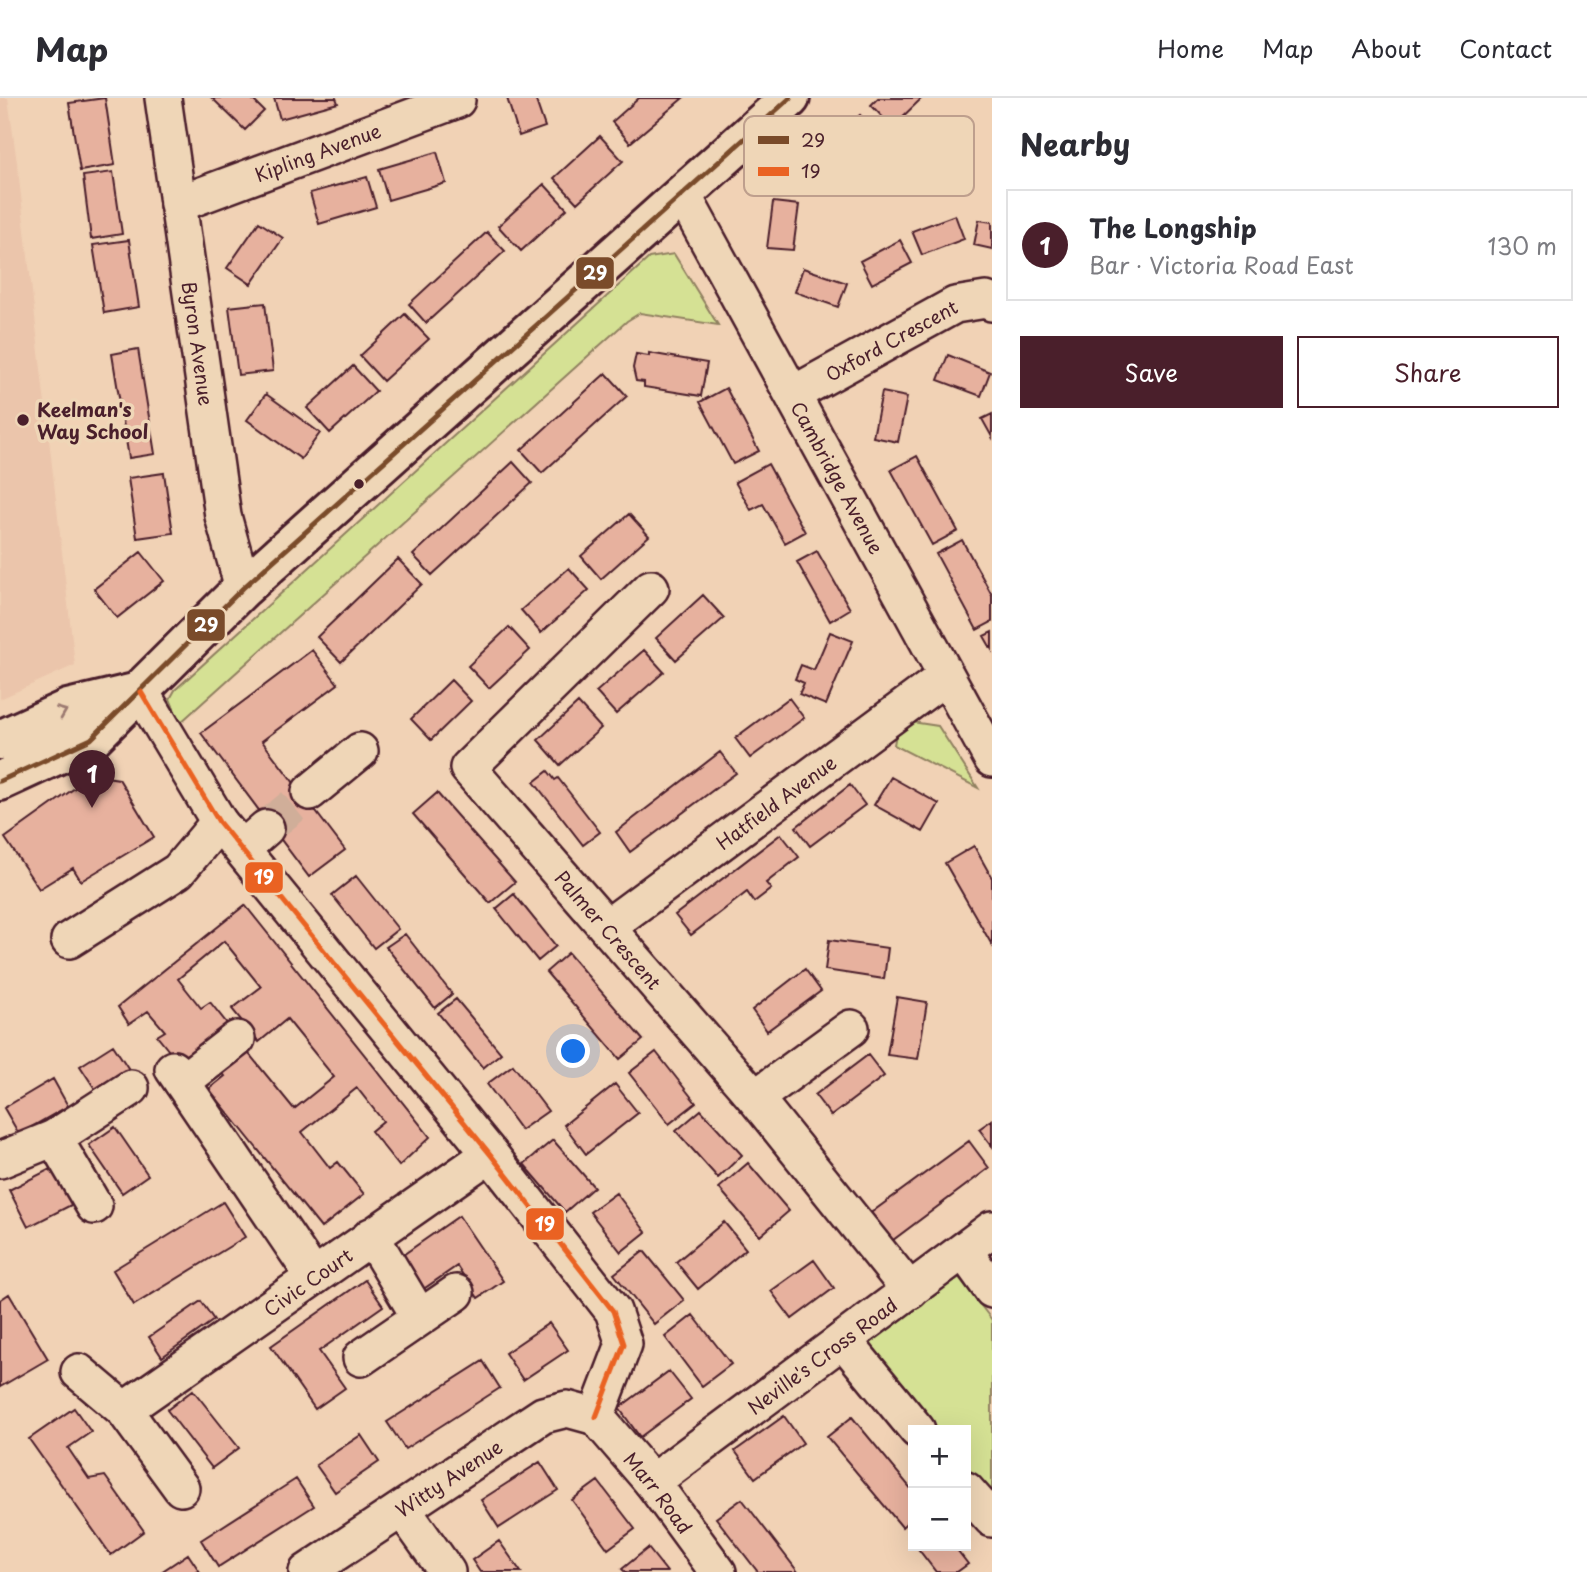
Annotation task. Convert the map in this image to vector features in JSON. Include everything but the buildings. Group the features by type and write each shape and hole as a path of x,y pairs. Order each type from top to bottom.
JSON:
{"main road":[{"path":"770,116 790,98"},
{"path":"0,781 91,739 243,588 744,140"},
{"path":"0,740 68,709 141,692"}],"street":[{"name":"Byron Avenue","path":"163,98 223,516 243,588"},
{"name":"Kipling Avenue","path":"178,204 457,100"},
{"name":"Cambridge Avenue","path":"683,195 992,759"},
{"name":"Oxford Crescent","path":"793,394 955,305 986,300 992,303"},
{"name":"Palmer Crescent","path":"650,588 468,768 755,1098 910,1291"},
{"name":"Hatfield Avenue","path":"607,927 946,676"},
{"path":"141,692 219,822 254,839 490,1154 613,1311 624,1344 596,1417"},
{"path":"310,792 360,751"},
{"path":"69,940 178,871 219,822"},
{"path":"755,1098 851,1028"},
{"path":"237,1039 178,1075 314,1277"},
{"path":"0,1160 54,1138 131,1087"},
{"path":"54,1138 94,1206"},
{"name":"Civic Court","path":"124,1410 490,1154"},
{"name":"Neville's Cross Road","path":"652,1482 992,1229"},
{"path":"371,1236 419,1316"},
{"path":"964,1251 992,1290"},
{"path":"361,1357 456,1293"},
{"path":"844,1340 913,1425"},
{"path":"79,1372 124,1410 181,1488"},
{"name":"Witty Avenue","path":"307,1572 543,1415 567,1409 596,1417"},
{"name":"Marr Road","path":"596,1417 652,1482 718,1572"},
{"path":"971,1496 992,1519"},
{"path":"403,1510 447,1572"}],"shaded area":[{"name":"Keelman's Way School","path":"0,98 8,98 18,170 75,665 0,699"}],"green space":[{"path":"674,254 718,325 640,313 627,321 180,723 170,699 175,690 649,258"},
{"path":"912,722 938,726 978,788 894,745 897,727"},
{"path":"957,1275 992,1320 992,1501 971,1474 971,1425 932,1425 868,1344"}],"tunnel":[{"path":"266,828 310,792"}],"transit line":[{"name":"29","path":"770,116 790,98"},
{"name":"29","path":"0,781 91,739 243,588 744,139"},
{"name":"19","path":"141,692 219,822 490,1154 613,1311 624,1344 596,1417"}],"place":[{"name":"Keelman's Way School","path":"23,420"},
{"name":"The Longship","path":"92,808"}]}
